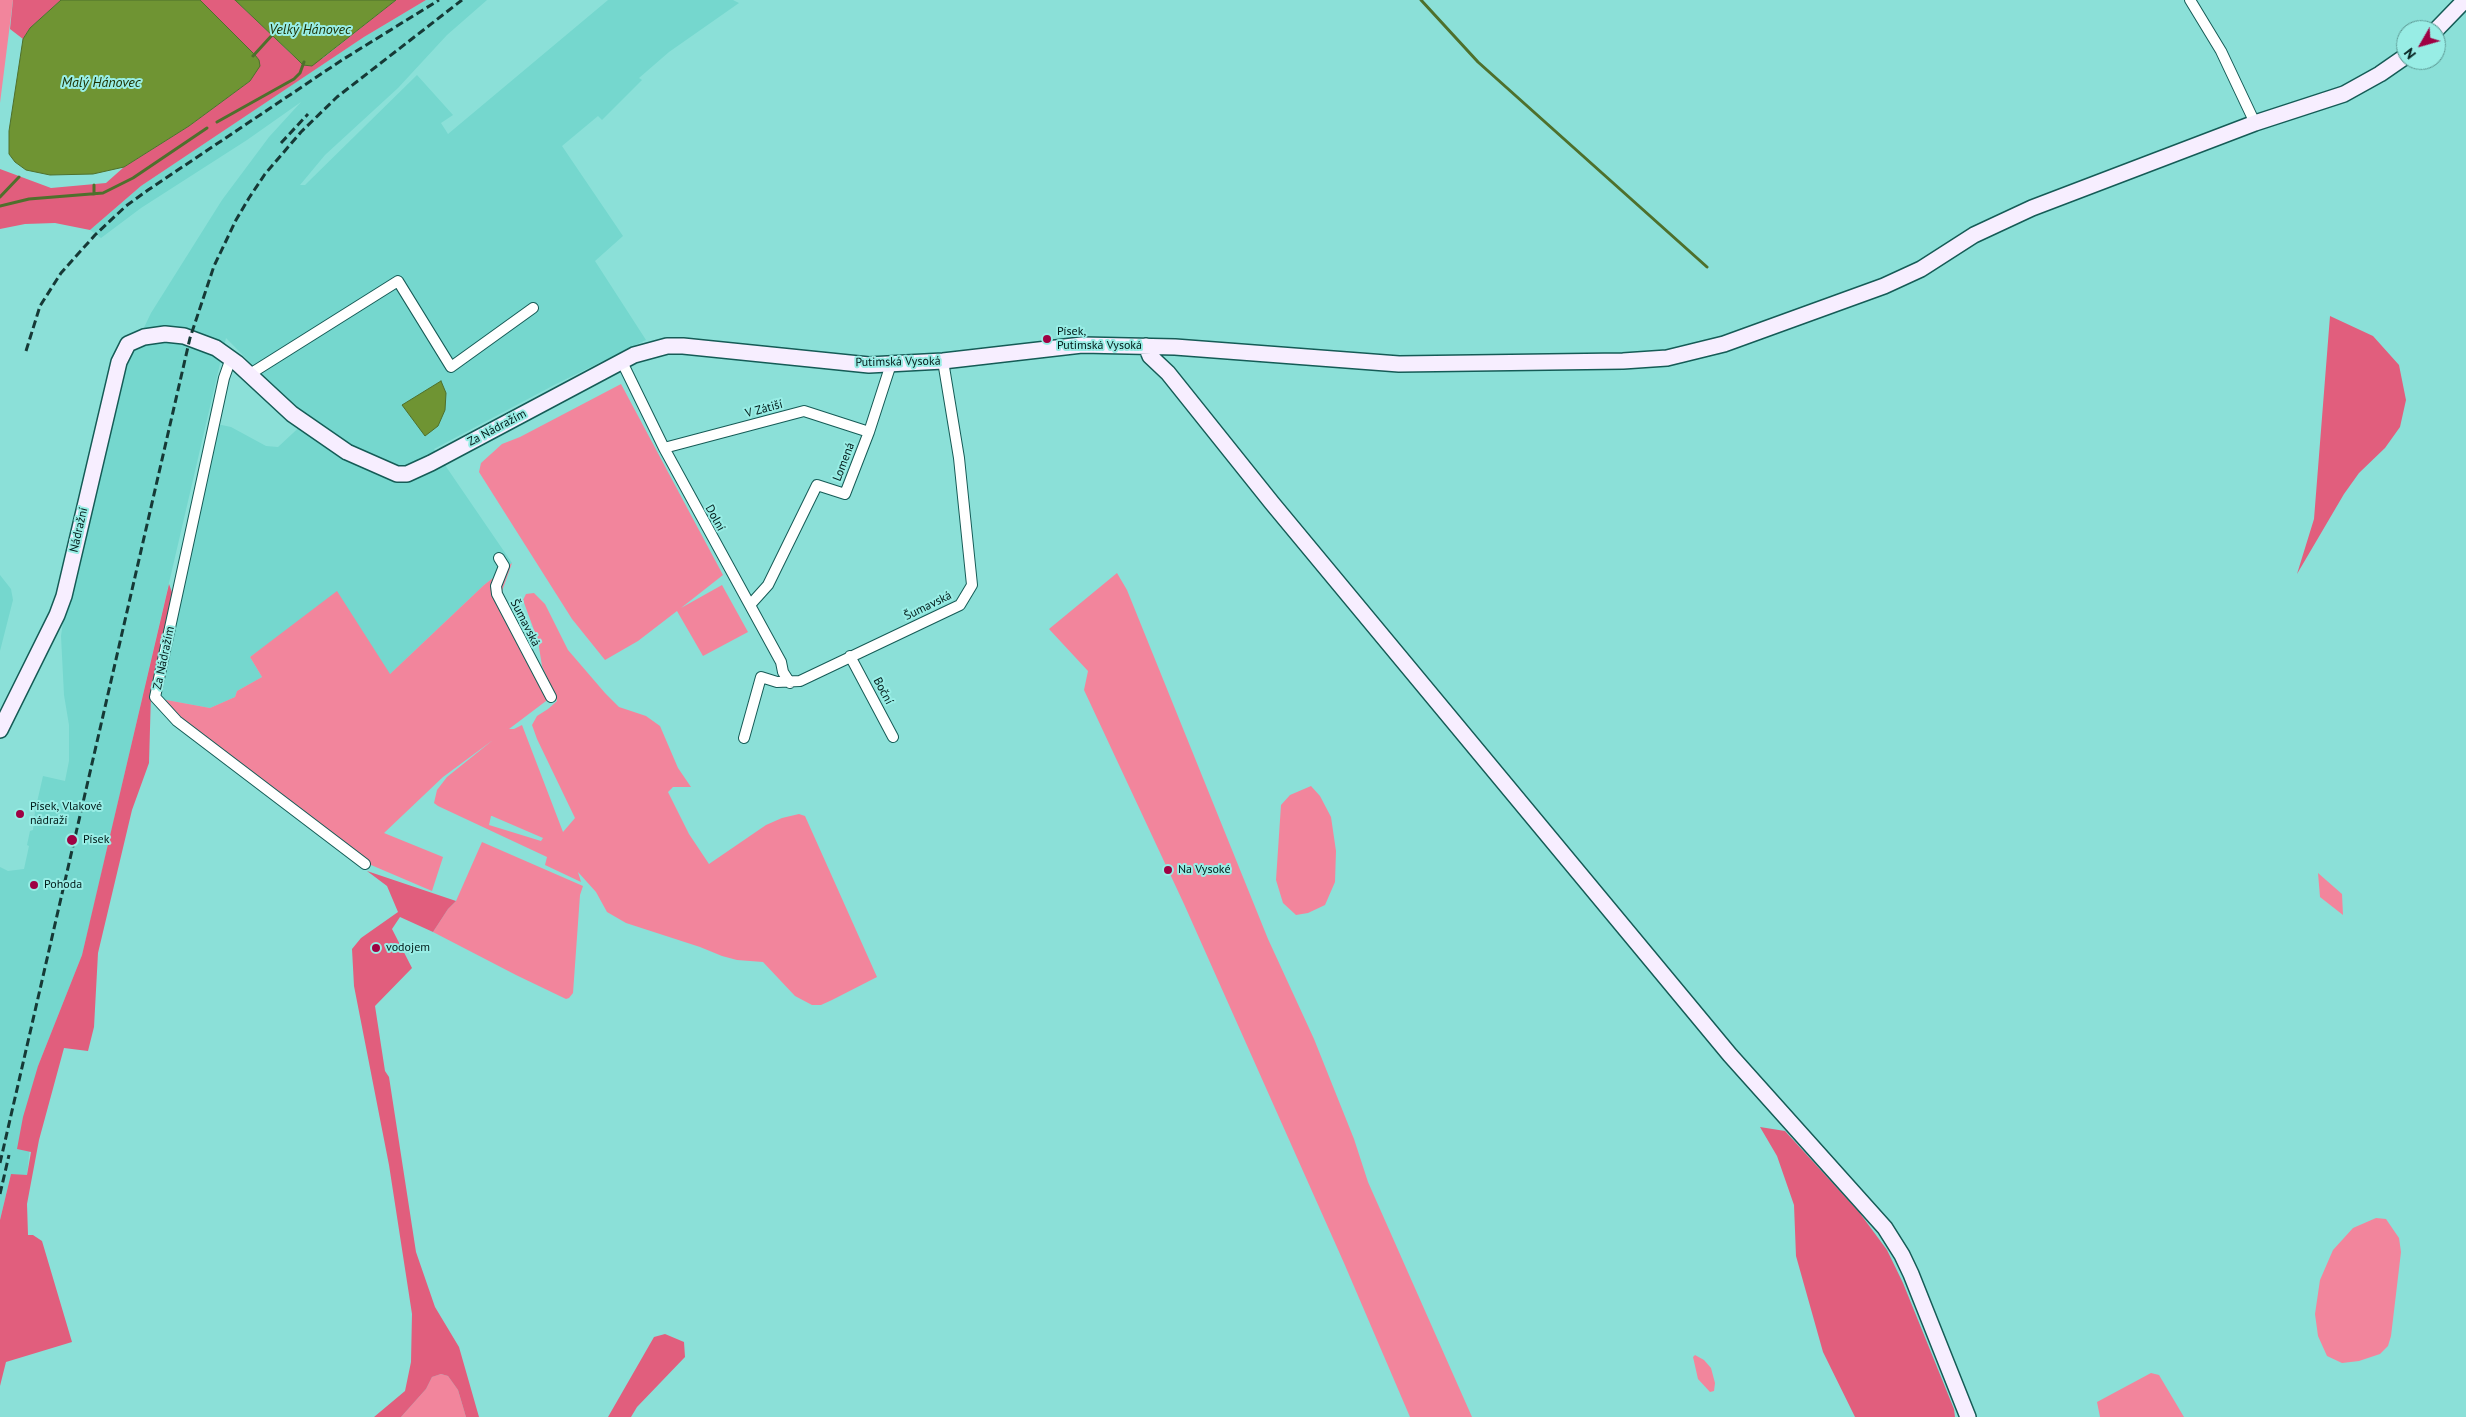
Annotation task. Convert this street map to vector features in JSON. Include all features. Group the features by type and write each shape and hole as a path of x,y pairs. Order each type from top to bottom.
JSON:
{"main road":[{"path":"2446,20 2465,0"},
{"name":"Putimská Vysoká","path":"622,362 645,350 683,346 869,365 943,361 1082,345 1175,347 1399,364 1623,361 1691,353 1803,317 1884,286 1921,269 1974,235 2032,208 2255,123 2344,94 2396,63"},
{"name":"Za Nádražím","path":"151,336 184,336 210,345 231,358 292,414 347,452 388,471 407,474 622,362"},
{"name":"Nádražní","path":"0,730 57,615 64,596 118,362 123,351 132,341 151,336"},
{"path":"1146,346 1150,356 1168,373 1272,503 1730,1056 1885,1228 1902,1255 1911,1274 1968,1417"},
{"path":"1168,373 1168,362 1175,347"}],"street":[{"path":"2190,0 2221,52 2255,123"},
{"path":"250,374 398,281 451,367 533,308"},
{"name":"Za Nádražím","path":"231,358 224,378 155,697 177,721 365,864"},
{"name":"Šumavská","path":"790,683 800,681 960,605 972,585 959,458 943,361"},
{"name":"Dolní","path":"622,362 664,448 781,662 783,672 790,683"},
{"name":"Lomená","path":"750,605 768,585 817,485 845,494 869,432 891,364"},
{"name":"V Zátiší","path":"664,448 804,411 869,432"},
{"name":"Šumavská","path":"499,558 504,570 496,586 497,594 551,697"},
{"name":"Boční","path":"850,656 893,737"},
{"path":"744,738 761,677 790,683"}],"shaded area":[{"path":"0,0 13,0 0,103"},
{"path":"13,0 61,0 30,28 23,39 10,29"},
{"path":"200,0 235,0 303,65 323,58 396,0 426,0 364,37 141,186 90,230 55,223 25,224 0,229 0,169 51,188 106,183 124,167 189,126 250,81 259,60"},
{"path":"426,0 487,0 447,35 398,88 325,155 300,185 305,185 417,75 453,115 441,123 448,134 608,0 733,0 739,3 669,52 639,78 642,80 602,120 598,116 562,146 623,236 595,261 646,340 556,384 434,449 512,563 484,585 390,674 273,641 250,657 262,677 237,691 235,697 210,708 161,699 159,689 217,424 231,427 266,446 278,447 307,420 226,338 82,955 38,1066 27,1176 11,1174 0,1220 0,867 8,871 24,869 29,846 27,845 30,831 33,830 43,776 65,781 69,761 69,725 64,695 61,636 64,615 125,367 151,313 222,200 269,137 301,102 247,140 141,208 101,238 90,230 141,186 364,37"},
{"path":"2330,316 2373,336 2399,365 2406,400 2400,427 2385,448 2359,473 2344,494 2297,574 2314,519"},
{"path":"621,384 723,575 681,608 722,585 748,632 703,656 677,611 638,641 605,660 572,619 479,472 481,463 502,444 520,437"},
{"path":"512,563 502,591 550,698 509,729 522,725 563,832 575,818 532,725 537,716 557,701 542,666 538,641 523,600 526,594 534,593 545,604 568,650 619,707 646,716 660,726 678,768 691,787 673,787 668,792 689,834 709,864 766,825 782,818 799,814 805,816 877,977 821,1005 812,1005 795,996 763,962 737,960 722,956 626,923 607,912 596,892 578,872 581,882 545,865 547,857 434,803 437,790 447,777 493,740 443,777 384,833 443,857 432,891 357,859 197,737 161,699 210,708 235,697 237,691 262,677 250,657 337,591 390,674 484,585","holes":["492,816 543,838 541,841 489,825"]},
{"path":"1117,573 1127,590 1268,939 1314,1039 1354,1139 1368,1182 1472,1417 1410,1417 1344,1263 1184,904 1084,690 1088,671 1049,629"},
{"path":"0,575 11,589 13,600 0,651"},
{"path":"169,584 173,595 151,694 149,763 132,810 98,953 94,1027 88,1051 64,1048 39,1140 27,1204 28,1235 33,1235 42,1241 72,1342 6,1362 0,1386 0,1220 11,1174 27,1175 31,1152 17,1149 23,1117 38,1066 82,955"},
{"path":"1311,786 1320,796 1331,817 1336,851 1335,882 1325,905 1308,913 1296,915 1283,903 1276,880 1281,805 1290,795"},
{"path":"482,842 583,886 580,895 573,993 569,998 566,999 516,975 433,932 448,909 456,901"},
{"path":"367,871 456,901 448,909 433,932 400,917 392,929 412,968 375,1006 385,1071 389,1077 416,1252 435,1307 459,1347 479,1417 466,1417 458,1390 448,1376 441,1374 432,1377 426,1389 401,1417 374,1417 405,1391 411,1362 412,1314 389,1165 354,986 352,949 361,938 398,912 387,886"},
{"path":"2318,873 2342,894 2343,915 2320,897"},
{"path":"1760,1127 1785,1131 1859,1212 1887,1250 1903,1283 1954,1409 1955,1417 1855,1417 1823,1352 1796,1256 1794,1205 1777,1156"},
{"path":"2376,1218 2386,1219 2399,1238 2401,1252 2391,1336 2388,1346 2380,1354 2359,1361 2342,1363 2327,1356 2318,1336 2315,1314 2320,1280 2333,1250 2353,1228"},
{"path":"665,1334 684,1342 685,1357 637,1407 631,1417 608,1417 654,1337"},
{"path":"1695,1355 1704,1360 1711,1368 1715,1383 1714,1391 1710,1392 1698,1379 1693,1357"},
{"path":"2151,1373 2159,1375 2184,1417 2100,1417 2097,1402"},
{"path":"441,1374 448,1376 458,1390 466,1417 401,1417 426,1389 432,1377"}],"water":[{"name":"Malý Hánovec","path":"61,0 200,0 255,55 259,60 260,66 250,81 189,126 124,167 93,174 50,175 26,170 15,162 9,154 9,131 23,39 30,28"},
{"name":"Velký Hánovec","path":"235,0 396,0 312,66 303,65"},
{"path":"441,381 446,393 445,410 438,426 425,436 402,405"}],"waterway":[{"path":"1421,0 1478,62 1707,267"},
{"path":"253,56 274,33"},
{"path":"217,122 294,79 300,73 304,62"},
{"path":"0,206 29,199 103,193 133,178 207,128"},
{"path":"0,197 19,177"},
{"path":"94,185 94,194"}],"railway":[{"path":"26,351 40,306 61,273 95,235 126,206 342,60 439,0"},
{"path":"0,1163 190,338 214,266 249,198 265,174 301,132 337,97 462,0"},
{"path":"281,143 308,114"},
{"path":"0,1194 9,1155"}],"place":[{"name":"Písek, Putimská Vysoká","path":"1047,339"},
{"name":"Písek, Vlakové nádraží","path":"20,814"},
{"name":"Písek","path":"72,840"},
{"name":"Na Vysoké","path":"1168,870"},
{"name":"Pohoda","path":"34,885"},
{"name":"vodojem","path":"376,948"}]}
